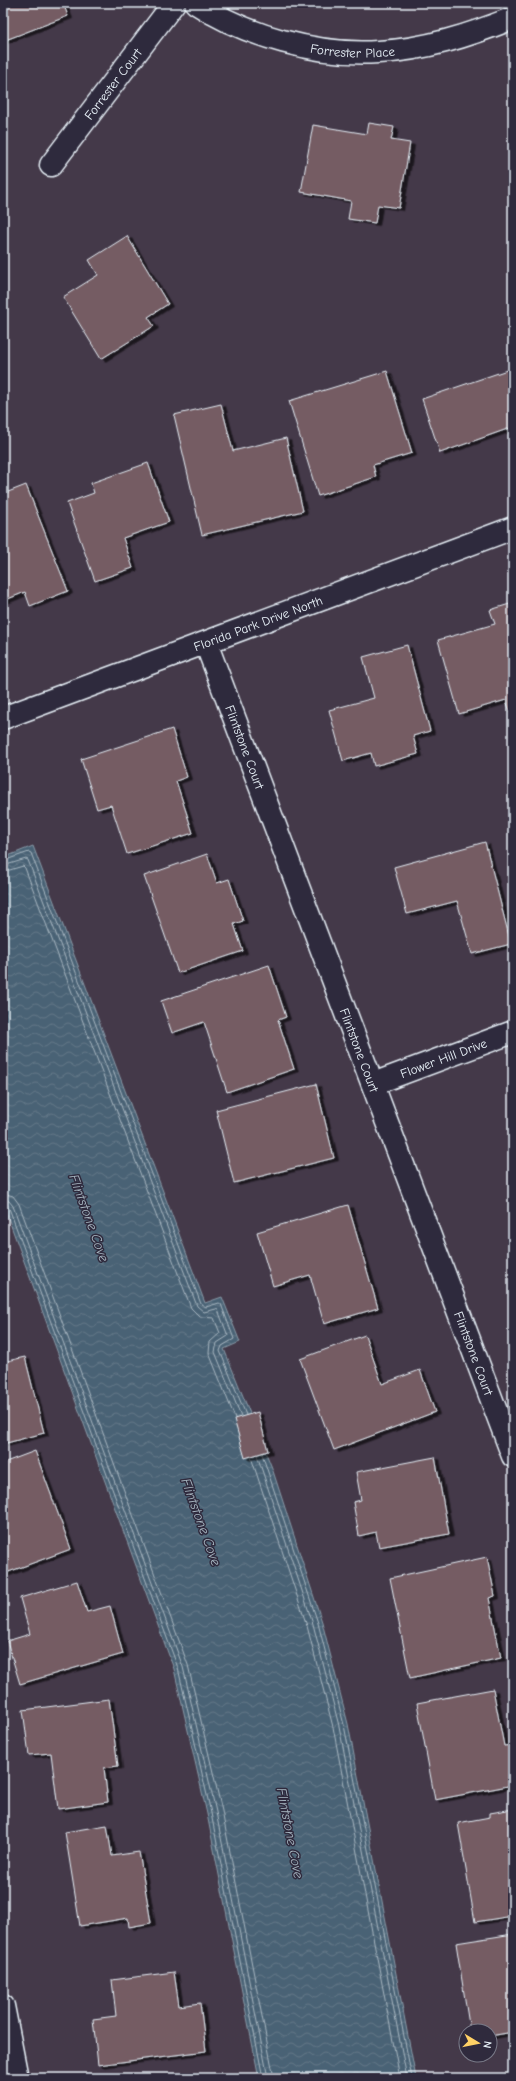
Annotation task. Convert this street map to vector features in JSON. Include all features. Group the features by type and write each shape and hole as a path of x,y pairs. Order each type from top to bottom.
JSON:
{"street":[{"name":"Forrester Court","path":"51,165 174,3"},
{"name":"Forrester Place","path":"196,3 236,25 264,35 302,45 353,52 386,52 438,43 467,35 513,18"},
{"name":"Florida Park Drive North","path":"3,718 513,528"},
{"name":"Flintstone Court","path":"206,643 513,1456"},
{"name":"Flower Hill Drive","path":"373,1084 513,1032"},
{"path":"3,2006 17,2078"}],"water":[{"name":"Flintstone Cove","path":"33,846 205,1303 222,1297 240,1342 224,1349 272,1468 322,1622 348,1724 416,2078 259,2078 207,1814 174,1669 3,1204 3,858"}],"building":[{"path":"3,3 63,3 68,16 3,41"},
{"path":"369,123 394,127 391,140 410,143 399,208 378,205 375,223 348,219 351,201 301,192 313,125 367,134"},
{"path":"127,236 168,304 148,317 154,326 101,359 63,297 98,275 89,260"},
{"path":"513,368 513,427 440,453 422,399"},
{"path":"387,371 412,453 373,465 376,477 318,496 289,401"},
{"path":"221,404 233,451 286,438 303,511 202,535 174,415"},
{"path":"148,463 169,522 123,538 133,568 95,581 67,503 94,493 91,483"},
{"path":"26,485 68,591 30,606 25,592 3,601 3,494"},
{"path":"513,603 513,712 510,712 506,700 459,714 438,640 495,624 490,610"},
{"path":"407,645 430,731 413,736 418,754 374,766 371,753 343,761 329,710 374,698 363,657"},
{"path":"172,729 187,777 176,781 193,833 127,854 111,805 97,809 81,759"},
{"path":"485,842 511,944 472,954 457,901 407,914 394,867"},
{"path":"207,854 217,883 229,879 243,921 234,924 243,951 178,973 144,876"},
{"path":"269,965 286,1017 278,1020 294,1069 227,1092 204,1022 172,1033 161,1001"},
{"path":"316,1084 334,1158 234,1183 216,1110"},
{"path":"348,1205 378,1308 324,1324 310,1275 273,1286 257,1232"},
{"path":"365,1335 382,1384 420,1370 435,1412 334,1450 300,1359"},
{"path":"25,1357 44,1433 3,1444 3,1362"},
{"path":"258,1412 268,1451 245,1458 234,1419"},
{"path":"35,1451 71,1549 3,1574 3,1463"},
{"path":"435,1457 449,1534 379,1547 376,1532 359,1536 353,1502 361,1500 356,1472"},
{"path":"487,1557 495,1596 489,1598 501,1658 410,1678 390,1578"},
{"path":"77,1581 87,1612 110,1606 123,1654 20,1684 7,1641 30,1634 20,1598"},
{"path":"493,1689 504,1746 513,1745 513,1785 435,1800 417,1703"},
{"path":"109,1699 118,1766 104,1768 108,1802 58,1809 51,1753 29,1755 23,1710"},
{"path":"513,1809 513,1916 475,1922 458,1823 490,1817 490,1813"},
{"path":"107,1825 112,1856 139,1852 151,1923 129,1927 128,1918 80,1926 65,1832"},
{"path":"513,1934 513,2032 498,2035 498,2023 469,2023 456,1943"},
{"path":"174,1972 179,2006 200,2003 206,2051 98,2065 93,2019 116,2016 112,1980"}]}
